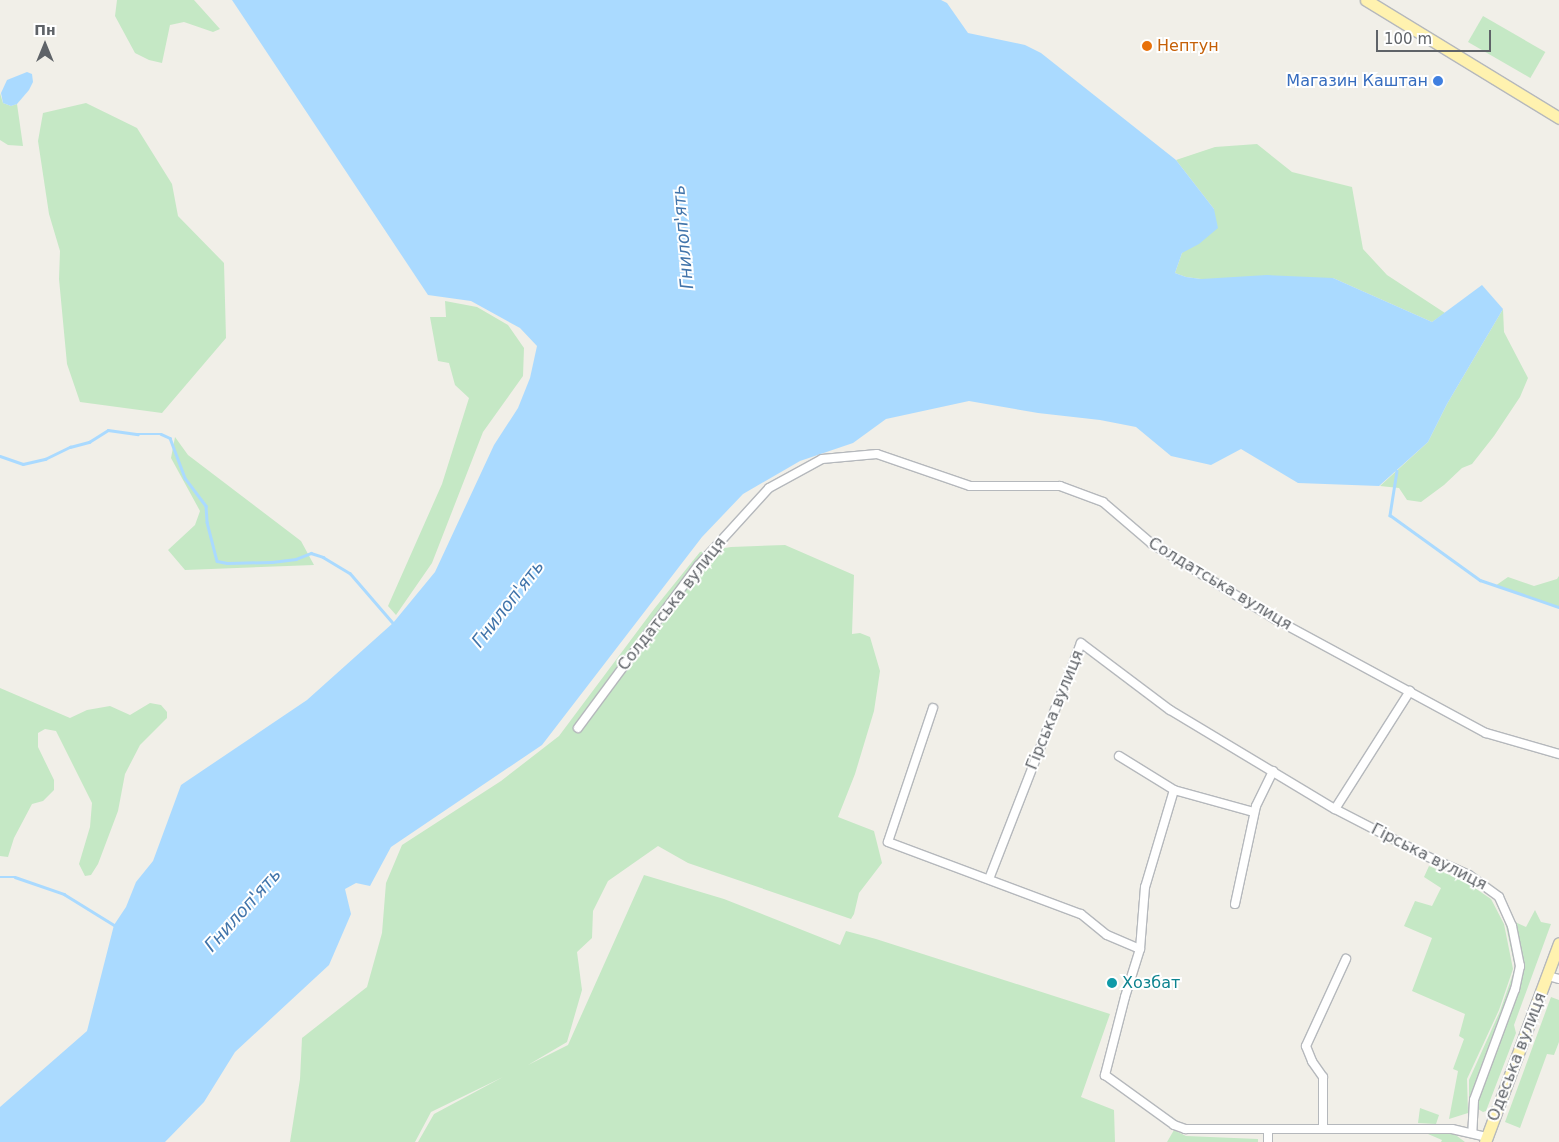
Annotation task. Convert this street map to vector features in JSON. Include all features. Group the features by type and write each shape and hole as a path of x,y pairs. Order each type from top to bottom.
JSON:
{"main road":[{"path":"1366,0 1559,118"},
{"name":"Одеська вулиця","path":"1486,1139 1553,978 1559,943"}],"street":[{"name":"Солдатська вулиця","path":"578,728 698,566 769,488 822,459 877,454 970,486 1060,486 1102,502 1152,544 1275,619 1486,734 1559,754"},
{"name":"Гірська вулиця","path":"989,878 1081,643 1170,710 1273,770 1335,810 1483,883 1499,896 1512,926 1520,966 1515,989 1474,1100 1472,1133"},
{"path":"1335,810 1410,691"},
{"path":"933,708 888,842 989,878 1081,914 1107,936 1140,949"},
{"path":"1119,756 1174,790 1254,812"},
{"path":"1235,904 1254,812 1273,770"},
{"path":"1174,790 1145,887 1140,949 1122,1005 1105,1075 1174,1124 1185,1129 1452,1129 1472,1133 1486,1139"},
{"path":"1323,1130 1323,1077 1308,1054 1306,1046 1346,959"},
{"path":"1268,1130 1268,1142"}],"green space":[{"path":"117,0 194,0 220,29 213,32 184,22 170,25 162,63 149,60 135,53 115,16"},
{"path":"1483,16 1545,52 1530,78 1468,42"},
{"path":"0,93 3,103 11,106 17,104 23,146 8,145 0,140"},
{"path":"86,103 137,128 172,184 178,216 224,263 226,338 162,413 80,402 67,364 59,279 60,251 49,214 38,141 43,113"},
{"path":"1257,144 1292,172 1352,187 1363,249 1387,275 1445,313 1432,322 1333,278 1201,279 1175,273 1182,253 1214,209 1176,160 1215,147"},
{"path":"445,301 477,307 508,325 524,348 523,376 483,432 432,563 396,615 388,606 442,484 469,398 455,385 449,363 438,361 430,317 446,317"},
{"path":"1503,309 1504,332 1528,378 1520,397 1494,436 1472,464 1462,468 1444,485 1421,502 1407,500 1399,488 1380,486 1428,442 1447,404"},
{"path":"175,437 188,455 301,541 314,565 185,570 168,550 195,525 200,511 171,458"},
{"path":"785,545 854,575 852,634 860,633 870,637 880,671 874,711 855,774 838,817 874,831 882,863 859,893 851,919 688,863 658,846 608,881 593,911 592,938 577,952 582,990 567,1042 528,1065 568,1045 644,875 724,899 840,945 846,931 1110,1014 1081,1097 1114,1110 1115,1142 418,1142 434,1114 503,1077 431,1112 415,1142 290,1142 300,1079 302,1038 367,987 382,933 386,883 402,845 501,781 559,736 654,609 700,552 731,547"},
{"path":"1559,576 1559,607 1495,586 1508,577 1534,586 1557,579"},
{"path":"0,688 70,718 87,710 110,706 130,715 150,703 161,705 167,712 167,718 140,745 125,774 118,811 98,864 91,875 85,876 79,864 90,827 92,803 56,731 45,729 38,733 38,747 54,780 54,790 43,801 32,804 14,838 8,857 0,856"},
{"path":"1429,866 1466,882 1491,899 1504,924 1513,969 1499,1010 1467,1079 1468,1113 1449,1119 1458,1071 1453,1069 1464,1039 1459,1036 1465,1014 1412,991 1432,938 1404,926 1415,901 1432,906 1441,888 1424,877"},
{"path":"1535,910 1541,922 1551,924 1514,1025 1516,1033 1486,1111 1483,1112 1478,1109 1469,1113 1469,1080 1500,1011 1515,968 1504,917 1526,927"},
{"path":"1551,997 1559,1000 1559,1042 1554,1055 1547,1054 1520,1128 1505,1122"},
{"path":"1420,1108 1439,1115 1436,1124 1418,1123"},
{"path":"1174,1130 1186,1136 1258,1139 1258,1142 1167,1142"},
{"path":"1453,1133 1465,1142 1441,1142 1442,1140 1428,1134"}],"water":[{"name":"Гнилоп'ять","path":"232,0 941,0 947,3 968,33 1025,45 1041,53 1176,160 1214,209 1218,228 1199,244 1182,253 1175,273 1201,279 1267,275 1333,278 1432,322 1482,285 1503,309 1447,404 1428,442 1379,486 1298,483 1241,449 1211,465 1171,456 1136,427 969,401 886,419 853,443 800,461 743,494 702,537 542,745 391,847 370,886 356,883 345,889 351,914 329,965 235,1052 204,1102 165,1142 0,1142 0,1107 87,1031 114,925 126,907 136,882 153,861 181,785 307,700 393,623 435,572 494,445 518,408 530,378 537,346 520,328 471,301 428,295"},
{"path":"27,72 32,74 33,82 29,90 17,104 11,106 3,103 1,93 7,80"}],"waterway":[{"path":"0,456 23,464 45,459 70,447 89,442 108,430 138,434 161,434 170,438 185,478 206,506 207,522 217,561 227,563 272,562 296,559 311,553 323,557 350,573 393,623"},
{"path":"1397,471 1390,515 1480,580 1559,607"},
{"path":"0,877 15,877 64,894 114,925"}],"place":[{"name":"Нептун","path":"1147,46"},
{"name":"Магазин Каштан","path":"1438,81"},
{"name":"Хозбат","path":"1112,983"}]}
